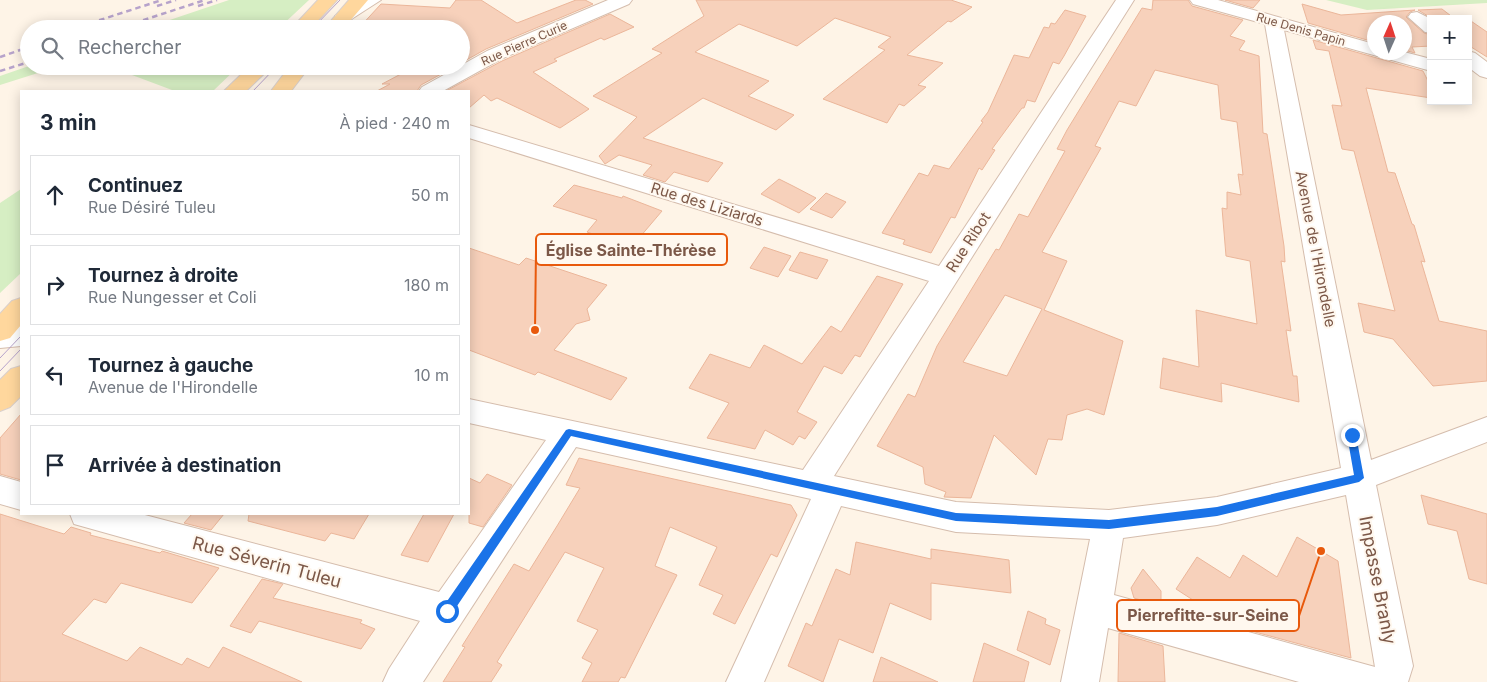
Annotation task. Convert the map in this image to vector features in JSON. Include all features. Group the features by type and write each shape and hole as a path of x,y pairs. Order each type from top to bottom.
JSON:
{"main road":[{"path":"309,20 328,0"},
{"path":"340,20 359,0"},
{"path":"235,90 252,75"},
{"path":"282,90 293,75"},
{"path":"0,331 20,309"},
{"path":"0,399 20,377"}],"street":[{"path":"341,20 372,0"},
{"name":"Rue Pierre Curie","path":"470,68 494,55 623,0"},
{"name":"Rue Ribot","path":"745,682 822,487 946,277 1124,0"},
{"name":"Rue Denis Papin","path":"1199,0 1367,48"},
{"name":"Avenue de l'Hirondelle","path":"1273,21 1359,478"},
{"path":"1411,60 1427,65"},
{"path":"1472,60 1487,72"},
{"name":"Rue Pierre Curie","path":"430,90 457,75"},
{"path":"1472,77 1487,81"},
{"name":"Rue des Liziards","path":"470,130 946,277"},
{"path":"0,338 20,336"},
{"path":"470,411 956,517 1109,525 1217,511 1359,478 1487,430"},
{"path":"402,682 447,611 569,432"},
{"name":"Impasse Branly","path":"1359,478 1394,666 1389,682"},
{"path":"0,490 20,496"},
{"name":"Rue Séverin Tuleu","path":"90,515 447,611"},
{"path":"1080,682 1109,525"},
{"path":"1095,608 1365,682"}],"green space":[{"path":"229,0 309,0 288,20 170,20"},
{"path":"1326,0 1487,0 1487,3 1367,10"},
{"path":"20,69 20,75 32,75 0,85 0,76"},
{"path":"132,75 230,75 214,90 172,90"},
{"path":"20,190 20,274 0,293 0,203"}],"building":[{"path":"456,0 481,0 517,23 576,0 585,0 593,4 486,49 470,58 470,20 366,20 381,4 450,8"},
{"path":"696,0 951,0 972,7 951,22 948,21 907,55 943,63 918,85 926,87 904,106 899,104 887,123 823,99 885,50 878,47 891,37 835,18 797,46 739,24 695,52 769,81 748,96 794,115 776,130 703,98 643,138 723,163 708,182 674,172 665,182 643,175 652,165 619,155 605,164 599,156 637,117 593,96 662,53 652,49 704,16"},
{"path":"1153,0 1188,0 1192,6 1243,20 1230,36 1245,41 1239,50 1259,56 1263,133 1267,134 1284,246 1285,262 1281,261 1291,331 1286,330 1293,376 1297,376 1299,402 1221,383 1222,402 1160,388 1163,358 1199,367 1196,310 1257,324 1250,261 1226,256 1222,208 1227,209 1227,192 1241,195 1238,174 1243,175 1237,122 1221,119 1218,85 1155,70 1136,106 1119,101 1095,146 1101,148 1042,252 1067,261 1044,310 1123,341 1104,415 1087,409 1067,415 1062,440 1048,439 1036,475 994,435 971,498 944,497 946,492 925,484 923,467 877,446 908,394 915,397 937,346 996,249 999,250 1019,214 1028,217 1065,151 1057,149 1067,130 1142,8 1152,10","holes":["1005,295 1042,309 1007,376 963,362"]},
{"path":"1225,0 1260,0 1253,8"},
{"path":"1302,4 1341,15 1415,10 1408,15 1367,15 1367,40 1308,23"},
{"path":"1442,9 1450,15 1427,15 1418,10"},
{"path":"1065,10 1086,16 1059,64 1053,62 1035,102 1027,100 1024,108 1022,108 992,149 995,150 982,170 979,168 955,218 951,217 931,253 903,244 905,240 882,233 919,173 928,176 934,165 949,169 983,122 981,121 988,112 1014,55 1029,58 1044,27 1049,28 1051,23 1055,24"},
{"path":"610,14 634,27 604,40 601,38 554,59 557,61 533,72 589,109 560,128 497,98 491,101 484,95 470,107 470,90 448,90 502,61"},
{"path":"1412,22 1427,34 1427,46 1412,47"},
{"path":"1472,22 1487,32 1487,57 1472,48"},
{"path":"1313,40 1367,55 1367,60 1384,60 1423,71 1427,79 1427,97 1366,88 1388,172 1395,173 1412,224 1414,225 1425,262 1421,261 1439,321 1487,331 1487,381 1433,386 1393,339 1364,332 1358,303 1395,311 1354,151 1342,149 1332,105 1342,106 1329,51 1316,49"},
{"path":"399,75 439,75 421,85 418,90 379,90 390,84 382,84"},
{"path":"779,179 816,198 799,213 761,194"},
{"path":"574,185 622,198 623,196 662,211 634,244 631,243 629,246 587,232 597,220 553,206"},
{"path":"826,193 846,202 832,218 810,209"},
{"path":"764,247 791,256 778,277 750,268"},
{"path":"470,248 519,265 526,258 607,285 587,309 590,320 576,324 554,350 627,378 611,400 538,372 535,375 470,350"},
{"path":"800,252 828,260 817,279 789,270"},
{"path":"877,276 903,284 860,357 855,355 842,374 824,366 797,412 817,422 805,439 799,436 793,445 765,430 755,449 707,438 729,403 689,388 710,354 750,368 764,345 802,364 831,326 841,332"},
{"path":"20,415 20,480 0,474 0,438"},
{"path":"579,458 791,505 797,515 777,557 771,554 735,624 713,614 723,595 699,585 717,547 670,527 655,566 677,575 625,678 621,677 618,682 582,682 592,663 582,658 598,630 577,621 604,568 565,552 497,662 502,665 491,682 443,682 465,647 462,646 514,564 529,571 557,526 580,488 566,485"},
{"path":"487,474 512,485 483,527 469,523 470,478 480,483"},
{"path":"1421,495 1487,514 1487,584 1469,579 1457,531 1428,524"},
{"path":"0,514 64,534 71,527 91,533 90,535 160,553 162,551 219,568 192,603 121,583 106,603 94,599 62,634 127,661 140,647 182,665 187,658 209,668 223,647 302,682 0,682"},
{"path":"191,515 223,515 211,530 184,523"},
{"path":"249,515 368,515 354,539 331,533 325,541 248,521"},
{"path":"423,515 453,515 428,562 401,555"},
{"path":"1297,537 1338,561 1351,658 1233,626 1176,589 1197,557 1230,578 1243,555 1277,577"},
{"path":"856,542 931,559 931,549 1009,560 1011,593 931,583 931,620 890,603 873,653 839,639 823,682 788,666 806,623 812,626 836,569 850,575"},
{"path":"1143,569 1161,591 1161,606 1134,598 1131,588"},
{"path":"262,579 283,584 273,598 362,620 360,623 375,629 361,649 259,621 251,633 230,626"},
{"path":"1028,611 1046,619 1045,624 1060,630 1050,665 1017,650"},
{"path":"1119,633 1163,646 1165,682 1118,682"},
{"path":"984,643 1029,662 1024,682 973,682"},
{"path":"881,657 938,682 873,682"}],"tram line":[{"path":"321,20 340,0"},
{"path":"254,90 268,75"},
{"path":"0,358 20,337"},
{"path":"0,371 20,350"}],"railway":[{"path":"100,20 162,0"},
{"path":"157,6 176,0"},
{"path":"144,20 205,0"},
{"path":"198,6 217,0"},
{"path":"0,57 20,50"},
{"path":"0,71 20,65"}],"place":[{"name":"Église Sainte-Thérèse","path":"535,330"},
{"name":"Pierrefitte-sur-Seine","path":"1321,551"}],"route":[{"path":"447,611 569,432 956,517 1109,525 1134,520 1217,511 1359,478 1352,435"}]}
